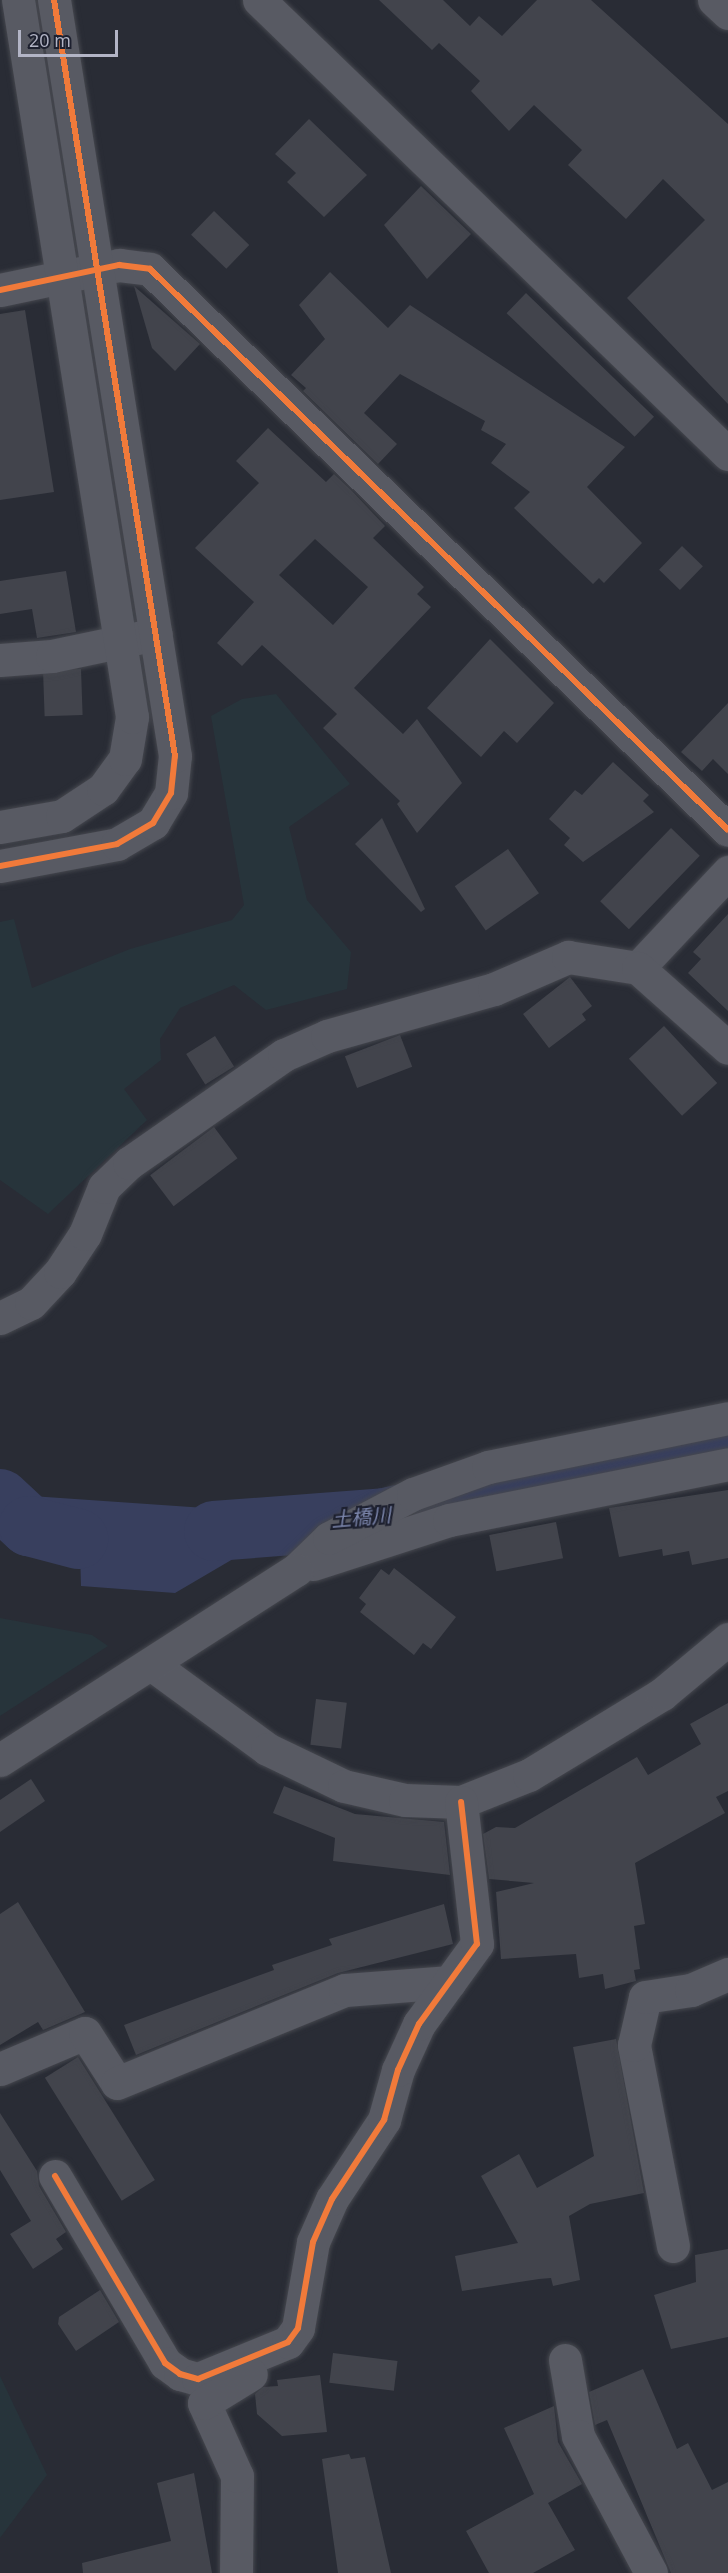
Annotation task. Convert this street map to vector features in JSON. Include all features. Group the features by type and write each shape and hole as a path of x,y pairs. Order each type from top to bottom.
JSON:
{"street":[{"path":"0,827 62,816 103,789 125,759 132,717 117,642 59,279 18,0"},
{"path":"0,866 117,844 153,823 171,793 175,756 95,270 54,0"},
{"path":"259,0 728,454"},
{"path":"714,0 728,13"},
{"path":"0,290 95,270 150,268 184,298 728,830"},
{"path":"0,660 156,634"},
{"path":"638,968 728,872"},
{"path":"0,1318 31,1303 60,1272 86,1234 104,1187 129,1163 284,1055 388,1016 494,989 568,957 638,968 728,1048"},
{"path":"0,1760 296,1570 329,1538 413,1494 488,1467 728,1418"},
{"path":"296,1570 449,1520 728,1464"},
{"path":"151,1664 267,1749 344,1786 405,1800 462,1802 528,1775 662,1694 728,1639"},
{"path":"55,2176 165,2363 180,2374 198,2379 288,2342 298,2328 313,2242 332,2199 384,2120 398,2070 419,2024 477,1944 462,1802"},
{"path":"673,2246 634,2045 645,1997 691,1990 728,1974"},
{"path":"0,2070 85,2033 117,2083 345,1990 450,1982"},
{"path":"236,2573 237,2476 204,2403 268,2363 273,2349"},
{"path":"565,2360 578,2436 651,2573"}],"shaded area":[{"path":"276,694 350,784 289,827 307,900 351,952 347,989 266,1010 234,985 180,1008 160,1039 161,1060 124,1089 147,1120 48,1214 0,1180 0,922 14,919 32,988 130,949 232,920 244,905 211,716 242,699"},
{"path":"0,1618 92,1635 108,1646 0,1716"},
{"path":"0,2376 47,2475 0,2538"}],"water":[{"path":"17,1495 292,1514 296,1522 175,1593 81,1586 80,1550 20,1539 6,1515 6,1504"}],"building":[{"path":"379,0 443,0 470,26 479,16 502,36 537,0 591,0 728,124 728,404 627,298 705,220 663,179 626,219 568,165 582,150 534,105 509,131 471,91 480,81 439,43 432,50"},
{"path":"309,119 367,175 324,217 287,182 296,173 275,154"},
{"path":"421,186 471,234 427,279 384,225"},
{"path":"214,211 249,245 226,269 191,235"},
{"path":"330,272 388,328 410,305 625,447 587,487 642,543 604,583 599,578 593,584 514,508 530,492 491,463 506,444 481,430 485,421 400,374 364,413 397,444 378,464 303,391 306,388 291,375 325,339 299,305"},
{"path":"134,286 200,344 175,371 152,348"},
{"path":"526,293 654,417 635,437 507,313"},
{"path":"25,310 54,492 0,500 0,314"},
{"path":"268,428 326,482 334,474 352,491 385,526 373,538 424,587 417,594 431,607 354,688 403,734 417,719 462,783 417,833 397,804 400,801 323,728 337,714 262,645 242,666 217,643 254,602 195,548 259,483 236,461","holes":["315,539 368,587 333,625 279,575"]},
{"path":"682,546 703,566 680,590 659,570"},
{"path":"66,571 76,632 37,638 32,609 0,614 0,581"},
{"path":"490,639 554,703 517,743 504,731 481,757 427,708"},
{"path":"81,669 83,715 45,716 43,670"},
{"path":"728,703 728,774 713,759 702,771 681,752"},
{"path":"613,762 649,795 643,801 654,812 583,862 564,845 570,838 549,819 575,790 582,795"},
{"path":"382,818 425,909 421,912 355,844"},
{"path":"671,828 700,856 629,929 600,901"},
{"path":"508,849 539,893 486,931 455,886"},
{"path":"728,914 728,1011 688,973 701,959 693,952"},
{"path":"570,977 592,1006 582,1014 586,1020 549,1048 523,1014"},
{"path":"664,1026 717,1083 682,1116 629,1059"},
{"path":"400,1035 412,1067 357,1088 345,1056"},
{"path":"215,1036 234,1067 205,1085 186,1054"},
{"path":"214,1127 237,1158 174,1206 150,1175"},
{"path":"728,1490 728,1558 692,1565 689,1551 663,1556 662,1549 619,1557 609,1508"},
{"path":"556,1522 563,1558 496,1571 489,1535"},
{"path":"394,1568 456,1617 431,1649 423,1643 414,1655 360,1612 366,1604 359,1598 381,1569 389,1575"},
{"path":"316,1699 347,1703 341,1748 310,1745"},
{"path":"728,1703 728,1791 716,1797 725,1813 635,1863 645,1924 634,1926 640,1969 634,1970 636,1981 605,1989 603,1974 579,1978 576,1954 501,1959 496,1892 534,1883 489,1879 483,1834 496,1827 515,1828 637,1757 648,1775 701,1744 690,1724"},
{"path":"31,1779 45,1801 0,1832 0,1800"},
{"path":"284,1786 355,1814 444,1822 450,1875 333,1861 335,1838 273,1813"},
{"path":"18,1902 85,2012 43,2030 38,2022 0,2045 0,1914"},
{"path":"444,1904 453,1944 338,1973 136,2055 124,2025 274,1970 272,1965 332,1945 329,1939"},
{"path":"616,2039 644,2193 590,2204 569,2216 580,2280 553,2286 551,2278 539,2279 462,2291 455,2256 518,2243 481,2176 519,2154 537,2188 594,2156 573,2047"},
{"path":"78,2057 155,2180 122,2201 45,2078"},
{"path":"0,2113 37,2171 39,2186 66,2232 56,2239 63,2249 33,2269 10,2234 31,2221 0,2170"},
{"path":"728,2249 728,2337 671,2349 654,2295 696,2282 695,2255"},
{"path":"100,2290 119,2322 76,2351 58,2324 59,2317"},
{"path":"333,2353 398,2361 394,2391 329,2383"},
{"path":"643,2369 677,2449 688,2443 712,2490 728,2482 728,2573 671,2573 607,2420 595,2425 589,2392"},
{"path":"320,2375 327,2432 282,2436 257,2414 255,2394 263,2387 278,2386 277,2380"},
{"path":"554,2406 558,2442 582,2484 548,2503 575,2550 533,2573 489,2573 466,2531 534,2494 504,2428"},
{"path":"349,2454 351,2459 365,2457 391,2573 338,2573 322,2459"},
{"path":"194,2473 212,2573 83,2573 82,2563 171,2541 157,2483"}],"waterway":[{"name":"土橋川","path":"214,1531 385,1518 728,1441"},
{"name":"土橋川","path":"0,1499 29,1526 78,1539"}],"cycle path":[{"path":"0,866 117,844 153,823 171,793 175,756 54,0"},
{"path":"0,290 119,265 150,269 728,830"},
{"path":"55,2176 165,2363 180,2374 198,2379 288,2342 298,2328 313,2242 332,2199 384,2120 398,2070 419,2024 477,1944 461,1802"}]}
